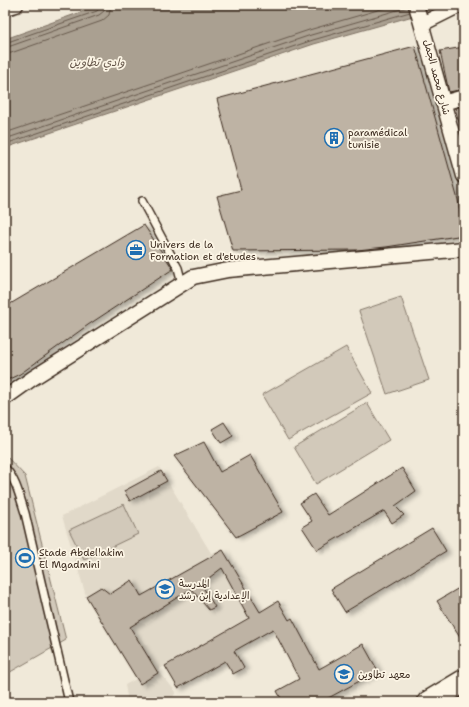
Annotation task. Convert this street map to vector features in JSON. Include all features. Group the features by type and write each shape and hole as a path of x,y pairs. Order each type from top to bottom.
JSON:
{"main road":[{"path":"429,702 464,681"}],"street":[{"path":"5,8 16,5"},
{"name":"شارع محمد الجمل","path":"416,5 464,176"},
{"path":"422,24 460,5"},
{"path":"443,103 464,97"},
{"path":"5,398 33,378 182,283 194,277 228,270 464,249"}],"lane":[{"path":"142,201 178,268 182,283"},
{"path":"5,468 16,486 25,513 69,702"}],"shaded area":[{"path":"401,297 429,380 387,394 359,311"},
{"path":"346,347 372,393 288,440 262,395"},
{"path":"367,403 389,440 316,484 294,447"},
{"name":"Stade Abdelاakim El Mgadmini","path":"5,455 25,476 66,640 5,675"},
{"name":"المدرسة الإعدادية إبن رشد","path":"159,467 211,553 223,550 259,611 158,670 176,692 173,697 163,702 128,702 125,685 136,679 86,596 62,516"},
{"path":"124,504 138,534 84,560 69,530"}],"water":[{"name":"وادي تطاوين","path":"101,5 444,5 434,10 314,44 5,148 5,39"}],"building":[{"name":"paramédical tunisie","path":"415,46 458,200 464,235 357,250 233,251 217,196 241,190 217,99"},
{"path":"464,47 464,89 449,92 440,51"},
{"path":"464,106 464,126 460,126 455,108"},
{"path":"144,225 173,269 88,325 20,374 5,381 5,307"},
{"path":"224,422 233,436 221,443 212,429"},
{"path":"204,442 220,472 250,455 283,512 236,537 174,456"},
{"path":"402,468 416,491 395,506 404,515 392,523 384,511 317,550 302,527 312,521 300,503 314,494 328,515"},
{"path":"161,471 167,481 130,501 124,491"},
{"path":"432,528 446,551 345,612 331,589"},
{"path":"223,550 260,612 278,601 289,620 292,618 319,669 363,644 378,671 321,702 283,702 277,691 299,679 273,629 234,651 244,668 233,674 225,661 178,688 165,666 249,618 222,568 201,584 215,607 209,610 191,589 130,627 158,673 140,684 86,596 101,587 110,594 132,580 141,596"},
{"path":"464,585 464,644 437,601"}],"place":[{"name":"paramédical tunisie","path":"334,138"},
{"name":"Univers de la Formation et d'etudes","path":"136,250"},
{"name":"Stade Abdelاakim El Mgadmini","path":"25,558"},
{"name":"المدرسة الإعدادية إبن رشد","path":"165,589"},
{"name":"معهد تطاوين","path":"344,674"}]}
